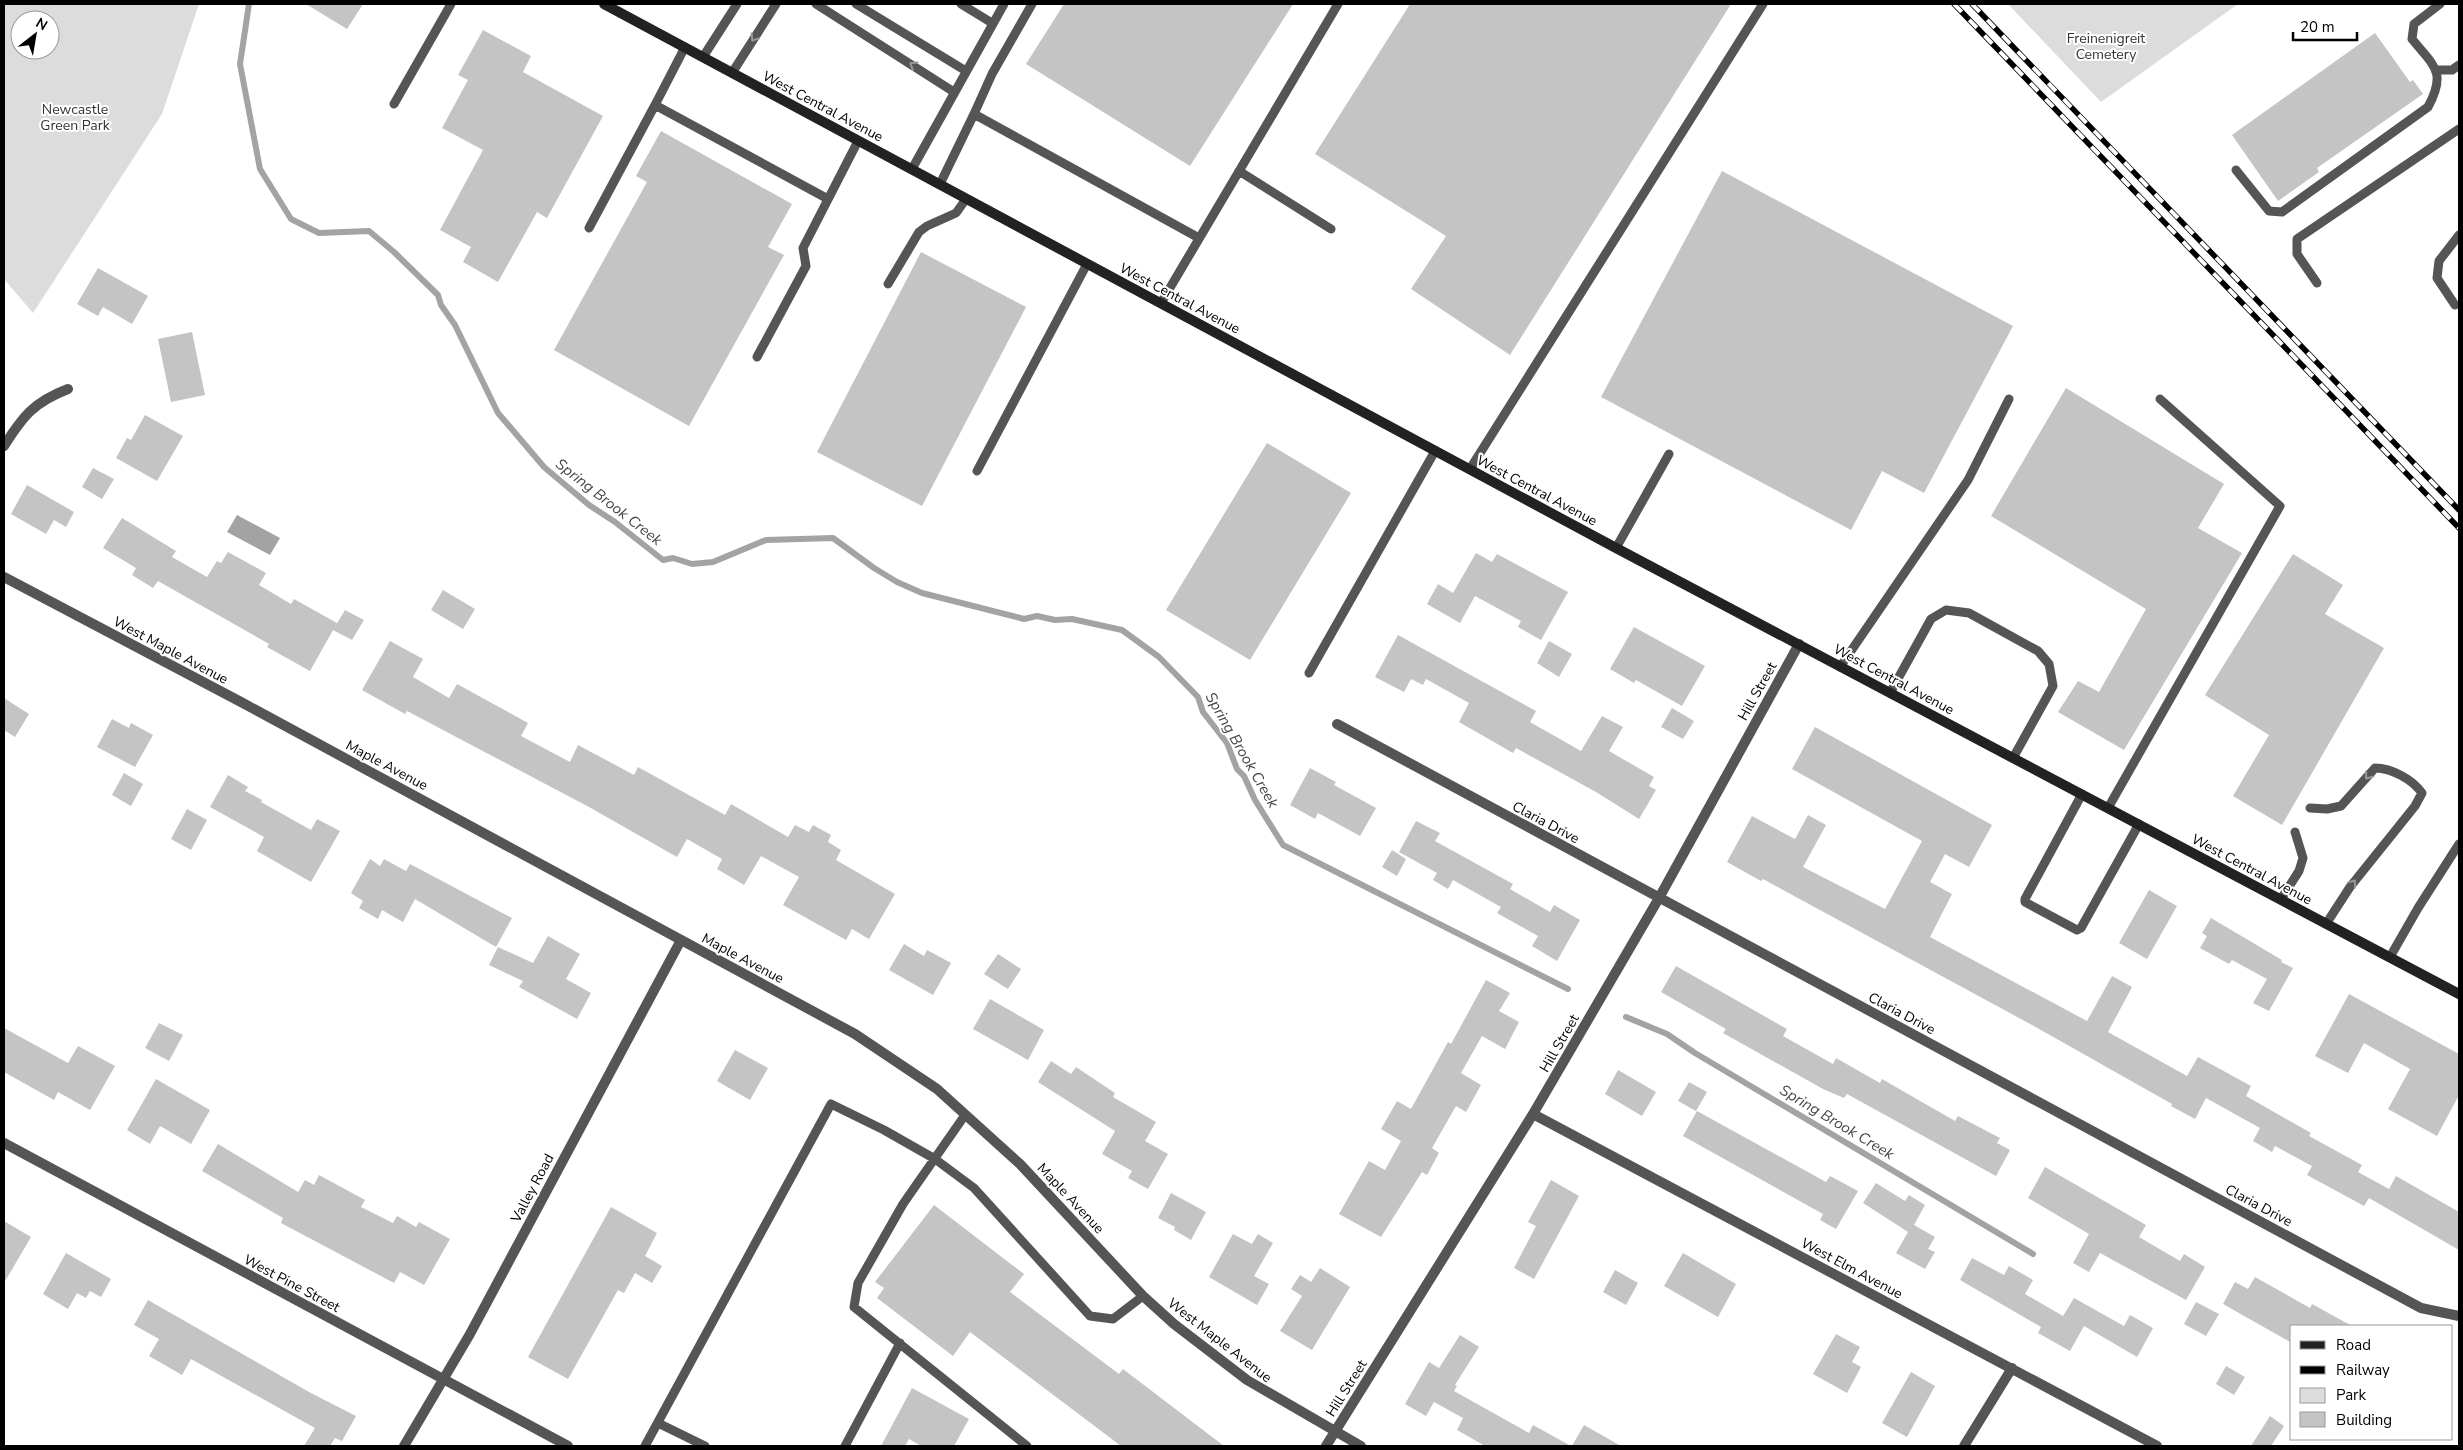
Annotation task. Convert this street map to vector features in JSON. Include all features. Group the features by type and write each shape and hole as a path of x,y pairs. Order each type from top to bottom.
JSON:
{"street":[{"name":"West Central Avenue","path":"604,4 1616,548 2459,994"},
{"path":"4,446 22,418 34,405 50,395 68,389"},
{"name":"West Maple Avenue","path":"4,577 326,748"},
{"name":"Hill Street","path":"1326,1446 1533,1114 1659,898 1799,644"},
{"name":"Claria Drive","path":"1337,724 2421,1308 2459,1316"},
{"name":"Maple Avenue","path":"326,748 855,1034 937,1089 1020,1164 1103,1252"},
{"name":"Valley Road","path":"404,1446 470,1334 681,940"},
{"name":"West Elm Avenue","path":"1533,1114 2157,1446"},
{"name":"West Pine Street","path":"4,1143 568,1446"},
{"name":"West Maple Avenue","path":"1103,1252 1143,1296 1174,1324 1247,1380 1361,1446"},
{"path":"1964,1446 2012,1368"}],"lane":[{"path":"394,104 451,4"},
{"path":"703,57 736,4"},
{"path":"732,73 776,4"},
{"path":"816,4 954,92"},
{"path":"856,4 966,71"},
{"path":"961,4 992,23"},
{"path":"912,169 1004,4"},
{"path":"940,184 992,74 1032,4"},
{"path":"1161,303 1338,4"},
{"path":"1470,469 1610,250 1763,4"},
{"path":"2236,170 2268,211 2282,212 2428,107 2437,90 2437,70 2412,39 2414,24 2440,4"},
{"path":"588,228 685,47"},
{"path":"2437,70 2452,70 2459,65"},
{"path":"655,105 828,199"},
{"path":"974,114 1199,238"},
{"path":"2318,283 2297,254 2297,239 2459,129"},
{"path":"757,357 806,266 803,248 858,140"},
{"path":"1239,171 1331,229"},
{"path":"888,284 919,232 927,226 956,213 966,199"},
{"path":"2455,305 2436,278 2439,261 2459,235"},
{"path":"977,471 1087,264"},
{"path":"1840,666 1968,480 2009,399"},
{"path":"2108,808 2280,506 2160,399"},
{"path":"1309,673 1435,450"},
{"path":"1616,548 1669,454"},
{"path":"1890,693 1931,619 1946,610 1969,613 2038,651 2049,664 2053,686 2013,758"},
{"path":"2310,808 2328,809 2342,806 2375,768 2385,768 2416,784 2422,793 2415,806 2350,887 2326,924"},
{"path":"2082,794 2025,898 2025,902 2077,930 2080,928 2138,824"},
{"path":"2281,900 2299,871 2303,858 2296,832"},
{"path":"2390,957 2418,908 2459,844"},
{"path":"645,1446 832,1104 884,1130 935,1159 974,1188 1090,1316 1113,1319 1143,1296"},
{"path":"964,1115 903,1204 858,1283 854,1307 1027,1446"},
{"path":"845,1446 900,1343"},
{"path":"658,1423 705,1446"}],"green space":[{"name":"Newcastle Green Park","path":"4,4 199,4 162,114 33,313 4,279"},
{"name":"Freinenigreit Cemetery","path":"2008,4 2238,4 2101,102"}],"shaded area":[{"path":"237,515 280,538 270,555 227,532"}],"building":[{"path":"306,4 363,4 347,29"},
{"path":"1064,4 1293,4 1190,166 1026,64"},
{"path":"1410,4 1731,4 1510,355 1411,289 1446,236 1315,154"},
{"path":"483,30 531,56 523,72 603,116 547,218 537,212 498,282 463,262 471,247 440,230 483,150 442,128 468,80 458,75"},
{"path":"2375,33 2410,82 2413,80 2423,94 2317,168 2319,172 2278,201 2232,135"},
{"path":"661,131 792,204 768,247 784,255 689,426 554,350 647,182 636,176"},
{"path":"1722,171 2013,326 1924,493 1882,471 1851,530 1601,397"},
{"path":"921,252 1026,307 922,506 817,452"},
{"path":"98,268 148,296 132,324 103,307 98,316 77,304"},
{"path":"192,332 205,395 171,402 158,339"},
{"path":"2066,388 2224,484 2198,528 2242,553 2124,750 2058,712 2078,681 2099,692 2146,609 1991,516"},
{"path":"145,415 183,436 157,481 116,458 127,438 131,440"},
{"path":"1267,443 1351,493 1250,660 1166,610"},
{"path":"93,468 114,479 102,499 82,487"},
{"path":"27,485 74,512 66,527 54,520 46,534 11,514"},
{"path":"122,518 176,551 172,557 207,577 217,561 221,563 228,552 266,573 259,585 291,604 294,599 337,623 310,671 267,647 269,644 158,581 153,588 132,575 136,568 103,548"},
{"path":"1476,553 1492,562 1497,554 1568,592 1541,640 1518,627 1521,621 1475,596 1460,623 1427,604 1438,584 1453,593"},
{"path":"2293,554 2343,585 2325,614 2384,648 2282,825 2233,796 2269,735 2205,695"},
{"path":"443,590 475,609 463,629 431,610"},
{"path":"345,610 364,620 352,640 333,630"},
{"path":"1634,627 1705,666 1682,706 1636,680 1634,683 1610,669"},
{"path":"1398,635 1536,711 1530,722 1581,751 1602,716 1623,727 1609,751 1654,777 1649,786 1656,790 1639,819 1596,792 1516,748 1513,753 1459,722 1469,703 1426,679 1423,685 1411,679 1404,692 1375,677"},
{"path":"390,641 423,659 413,677 449,698 457,684 528,723 521,736 570,762 578,745 634,775 638,767 725,815 731,804 788,837 795,825 809,832 813,825 831,835 828,842 841,850 836,860 895,894 869,939 852,929 846,940 783,905 799,877 761,856 744,885 717,869 722,859 687,839 677,857 589,807 407,711 405,714 362,690"},
{"path":"1549,641 1572,654 1559,677 1537,663"},
{"path":"4,698 29,714 15,737 4,730"},
{"path":"1672,708 1694,721 1683,739 1661,727"},
{"path":"112,719 129,728 131,723 153,735 135,767 97,747"},
{"path":"1815,727 1992,825 1969,867 1945,854 1930,882 1952,894 1930,937 2087,1021 2112,976 2132,987 2108,1032 2187,1076 2198,1057 2251,1086 2246,1096 2311,1133 2309,1136 2362,1165 2358,1172 2389,1189 2396,1176 2459,1212 2459,1250 2369,1198 2364,1206 2307,1175 2312,1166 2275,1146 2272,1152 2253,1141 2260,1128 2206,1098 2195,1119 2171,1106 2172,1104 2032,1025 1763,879 1761,881 1727,862 1752,816 1795,839 1808,815 1826,825 1803,867 1885,909 1922,841 1792,769"},
{"path":"1310,768 1336,782 1334,785 1376,808 1360,836 1318,813 1315,819 1290,805"},
{"path":"124,773 143,784 131,806 112,795"},
{"path":"228,775 248,787 245,791 262,800 261,802 311,830 317,819 340,831 311,882 257,851 264,837 210,807"},
{"path":"187,809 207,820 191,850 171,839"},
{"path":"1416,821 1440,833 1435,841 1513,884 1510,889 1550,912 1554,905 1580,920 1557,961 1532,946 1538,936 1497,913 1501,907 1453,880 1448,889 1433,880 1437,873 1399,852"},
{"path":"1392,850 1406,859 1397,876 1382,867"},
{"path":"370,859 380,866 384,859 406,871 410,864 512,918 496,947 415,899 403,922 382,910 378,919 359,908 363,901 351,893"},
{"path":"2149,890 2177,906 2147,959 2119,943"},
{"path":"2211,918 2293,968 2269,1011 2253,1003 2267,979 2232,960 2229,964 2200,948 2207,936 2202,933"},
{"path":"548,936 580,954 566,979 591,993 577,1019 519,987 523,981 489,965 498,947 533,963"},
{"path":"904,944 924,956 927,950 951,963 933,995 889,970"},
{"path":"998,954 1021,969 1008,989 984,974"},
{"path":"1676,966 1787,1029 1783,1036 1833,1064 1836,1058 1880,1083 1882,1079 1955,1121 1958,1116 2000,1138 1997,1143 2010,1150 1996,1176 1847,1094 1844,1098 1823,1089 1723,1033 1726,1029 1661,992"},
{"path":"1486,980 1510,993 1499,1011 1519,1022 1505,1049 1482,1036 1461,1073 1481,1085 1466,1112 1456,1106 1432,1148 1439,1153 1427,1175 1422,1172 1381,1237 1339,1214 1369,1161 1385,1170 1401,1141 1381,1129 1397,1101 1411,1109 1448,1042 1451,1044"},
{"path":"2349,994 2459,1054 2459,1095 2437,1136 2388,1109 2410,1069 2364,1043 2348,1073 2315,1056"},
{"path":"990,999 1044,1030 1028,1060 973,1029"},
{"path":"159,1023 183,1035 169,1061 145,1048"},
{"path":"4,1028 68,1063 78,1046 115,1066 90,1110 58,1092 54,1100 4,1072"},
{"path":"735,1050 768,1068 750,1100 717,1081"},
{"path":"1051,1061 1071,1074 1076,1067 1115,1093 1113,1097 1156,1122 1145,1141 1168,1154 1148,1189 1128,1178 1132,1171 1102,1154 1115,1131 1038,1082"},
{"path":"1618,1070 1656,1092 1642,1116 1605,1094"},
{"path":"156,1079 210,1110 191,1144 160,1126 150,1144 127,1130"},
{"path":"1689,1082 1707,1092 1696,1111 1678,1101"},
{"path":"1697,1111 1826,1182 1830,1176 1858,1191 1836,1229 1820,1220 1823,1214 1683,1136"},
{"path":"218,1144 298,1192 305,1180 314,1185 319,1175 365,1200 361,1207 393,1223 397,1216 416,1227 419,1222 450,1239 424,1285 400,1272 394,1283 281,1223 283,1218 202,1171"},
{"path":"2045,1167 2146,1225 2139,1237 2180,1261 2184,1254 2205,1267 2186,1300 2100,1253 2089,1272 2073,1263 2089,1234 2028,1198"},
{"path":"1551,1180 1579,1196 1534,1279 1514,1268 1536,1226 1528,1222"},
{"path":"1876,1183 1905,1201 1909,1195 1925,1205 1914,1225 1935,1237 1928,1249 1935,1252 1925,1269 1896,1253 1908,1232 1863,1203"},
{"path":"1171,1193 1206,1212 1191,1240 1174,1230 1175,1227 1158,1218"},
{"path":"934,1205 1024,1274 1010,1292 1119,1374 1123,1369 1224,1446 1121,1446 970,1332 953,1356 877,1298 884,1288 875,1282"},
{"path":"611,1207 657,1233 645,1256 662,1266 652,1283 635,1273 624,1293 618,1290 568,1379 528,1357"},
{"path":"4,1221 31,1237 4,1283"},
{"path":"1233,1234 1252,1244 1258,1234 1273,1243 1254,1276 1269,1284 1257,1305 1209,1277"},
{"path":"66,1253 111,1279 101,1297 90,1291 86,1298 77,1293 68,1309 43,1294"},
{"path":"1683,1253 1736,1284 1718,1317 1664,1286"},
{"path":"1972,1258 2004,1275 2009,1266 2033,1280 2025,1294 2063,1316 2074,1298 2124,1326 2130,1315 2153,1328 2137,1357 2084,1326 2070,1351 2038,1333 2041,1327 1960,1280"},
{"path":"1320,1268 1350,1287 1312,1350 1280,1331 1302,1296 1291,1289 1300,1275 1311,1282"},
{"path":"1615,1270 1638,1283 1626,1305 1603,1292"},
{"path":"2255,1277 2310,1308 2312,1304 2350,1325 2290,1325 2290,1342 2223,1304 2235,1282 2248,1289"},
{"path":"148,1300 309,1392 356,1416 342,1441 335,1438 330,1446 304,1446 315,1428 191,1359 182,1375 149,1356 159,1339 134,1325"},
{"path":"2196,1302 2219,1314 2206,1336 2184,1324"},
{"path":"1836,1334 1860,1347 1852,1362 1861,1367 1847,1393 1813,1374"},
{"path":"1460,1335 1479,1347 1455,1385 1457,1386 1454,1391 1529,1433 1533,1425 1571,1446 1485,1446 1457,1430 1463,1418 1434,1402 1426,1416 1405,1404 1429,1362 1439,1368"},
{"path":"2226,1366 2245,1377 2234,1395 2216,1384"},
{"path":"1911,1372 1935,1386 1907,1437 1882,1423"},
{"path":"912,1388 969,1419 954,1446 921,1446 909,1439 905,1446 881,1446"},
{"path":"2270,1416 2284,1426 2271,1446 2251,1446"},
{"path":"1584,1425 1621,1446 1572,1446"}],"waterway":[{"name":"Spring Brook Creek","path":"249,4 240,64 260,169 291,219 319,233 369,231 394,252 438,295 441,305 455,325 498,413 544,467 589,505 615,522 663,560 673,558 692,564 713,562 766,540 833,538 874,568 897,582 922,593 1024,619 1037,616 1055,620 1072,619 1122,630 1159,657 1198,697 1203,712 1227,743 1237,769 1244,776 1255,800 1283,845 1568,989"},
{"name":"Spring Brook Creek","path":"1626,1017 1667,1034 1695,1053 2033,1254"}],"railway":[{"path":"1954,4 2459,528"},
{"path":"1972,4 2459,510"}]}
